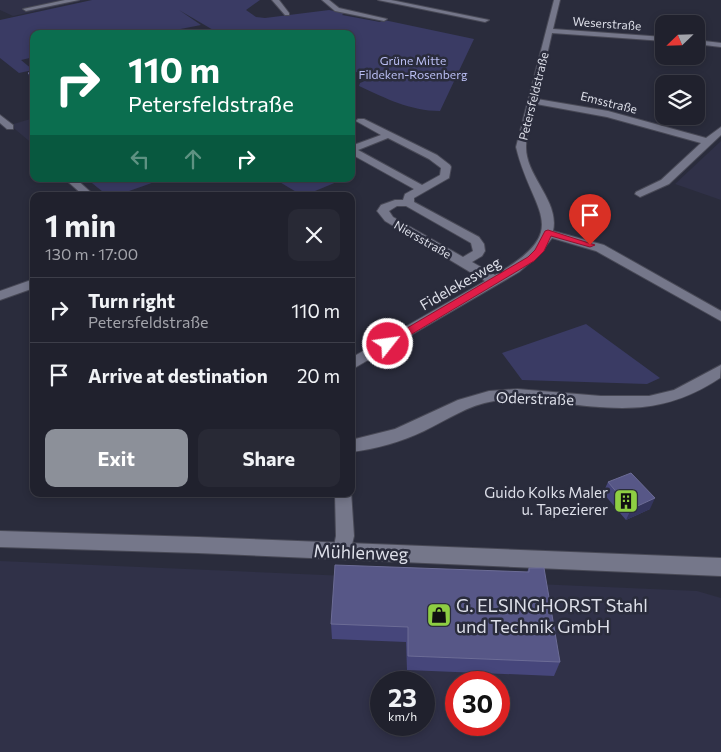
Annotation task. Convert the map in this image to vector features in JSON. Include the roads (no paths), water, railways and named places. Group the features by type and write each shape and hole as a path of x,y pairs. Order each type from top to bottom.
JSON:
{"street":[{"path":"26,9 76,0"},
{"path":"275,0 287,14"},
{"path":"325,0 337,10 384,19"},
{"path":"381,0 485,20"},
{"name":"Petersfeldstraße","path":"548,233 550,218 542,198 524,165 521,147 557,0"},
{"name":"Weserstraße","path":"549,31 655,38"},
{"path":"705,43 721,45"},
{"name":"Emsstraße","path":"532,101 608,114 708,142"},
{"path":"0,118 10,126"},
{"name":"Niersstraße","path":"361,120 433,157 446,167 445,176 420,188 409,196 408,203"},
{"path":"640,194 664,182 721,130"},
{"path":"355,148 389,135"},
{"path":"355,152 420,188"},
{"path":"74,182 85,192"},
{"name":"Niersstraße","path":"464,262 478,255 480,246 475,240 408,203 389,204 384,211 385,215 495,281"},
{"path":"548,233 600,248 721,317"},
{"name":"Fidelekesweg","path":"355,363 531,259 539,251 548,233"},
{"path":"0,296 30,285"},
{"name":"Oderstraße","path":"355,445 381,441 418,427 435,416 464,403 484,397 520,395 621,402 664,399 705,381 721,370"},
{"path":"342,551 345,536 344,497"},
{"name":"Mühlenweg","path":"0,539 721,567"}],"place":[{"name":"Guido Kolks Maler u. Tapezierer","path":"626,501"},
{"name":"G. ELSINGHORST Stahl und Technik GmbH","path":"439,615"}],"park label":[{"name":"Grüne Mitte Fildeken-Rosenberg","path":"413,67"}]}
